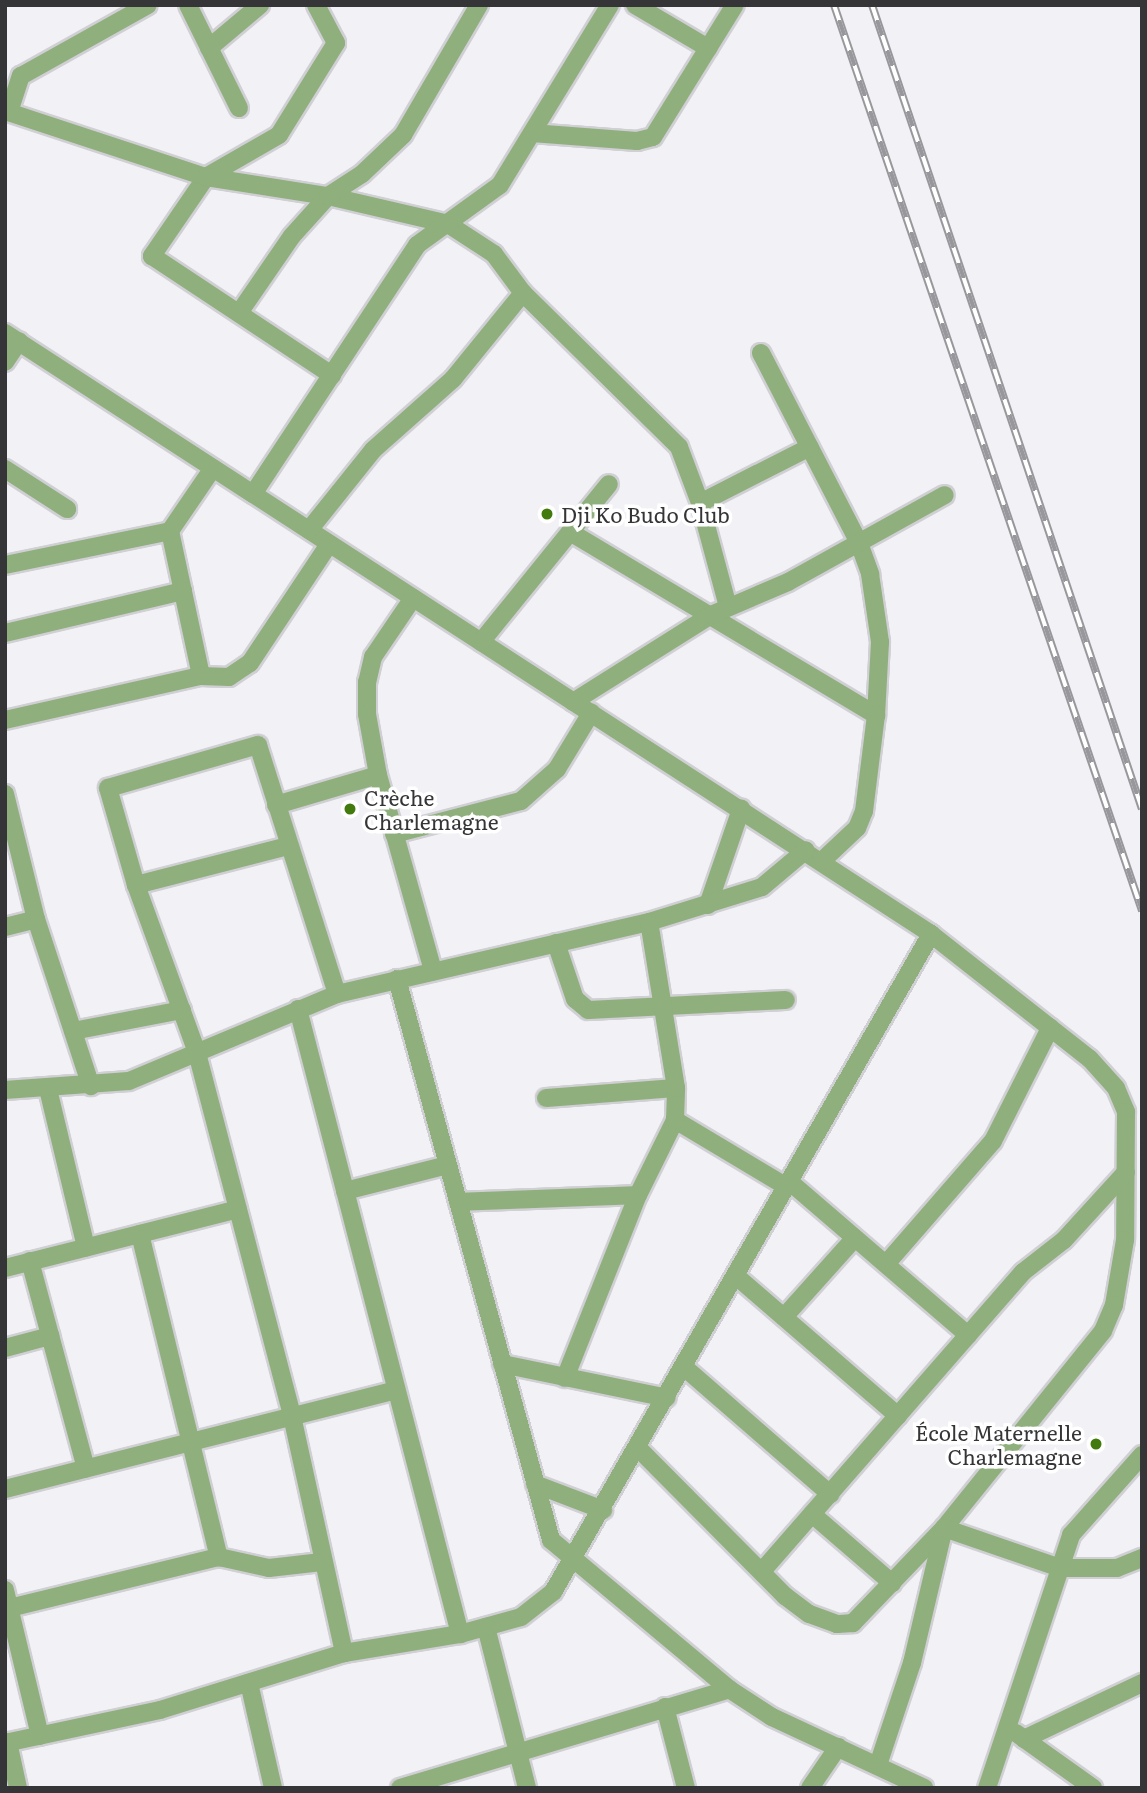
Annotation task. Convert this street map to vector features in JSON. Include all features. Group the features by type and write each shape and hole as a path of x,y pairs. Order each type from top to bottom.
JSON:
{"street":[{"path":"148,5 21,76 7,111 206,177 328,196 448,224 494,254 523,293 679,447 700,503 728,607"},
{"path":"188,5 239,108"},
{"path":"209,48 260,5"},
{"path":"316,5 336,43 279,135 206,177 152,256 332,375"},
{"path":"239,313 292,236 328,196 362,174 403,135 479,5"},
{"path":"253,494 417,245 500,185 610,5"},
{"path":"635,5 708,48"},
{"path":"532,133 637,141 653,137 735,5"},
{"path":"309,530 373,450 453,379 523,293"},
{"path":"5,362 12,337 328,544 806,850 931,934 1090,1059 1116,1088 1126,1112 1125,1240 1114,1305 1103,1331 944,1528 853,1623 836,1625 810,1614 638,1448"},
{"path":"761,353 859,542 878,608 876,715 864,811 857,828 822,861"},
{"path":"700,503 810,447"},
{"path":"5,565 170,531 213,468"},
{"path":"5,469 67,509"},
{"path":"481,642 609,484"},
{"path":"573,702 711,615 788,582 945,495"},
{"path":"170,531 201,676"},
{"path":"570,532 876,715"},
{"path":"5,720 201,676 229,677 250,663 328,544"},
{"path":"5,633 183,591"},
{"path":"413,598 373,657 367,682 378,775 433,971"},
{"path":"394,834 521,801 557,768 590,713"},
{"path":"337,995 258,745 108,788 136,885 197,1053 292,1416 344,1653"},
{"path":"276,805 378,775"},
{"path":"5,794 8,816 36,919 91,1086"},
{"path":"708,905 741,809"},
{"path":"136,885 288,846"},
{"path":"5,1090 91,1086 129,1081 337,995 649,922 762,887 806,850"},
{"path":"5,927 36,919"},
{"path":"565,1378 638,1195 676,1120 676,1088 649,922"},
{"path":"18,1788 7,1743 160,1710 344,1653 460,1634 522,1617 553,1591 603,1510 931,934"},
{"path":"556,943 582,1007 604,1012 786,1000"},
{"path":"397,979 551,1540 729,1689 772,1717 924,1788"},
{"path":"298,1009 460,1634"},
{"path":"73,1031 182,1010"},
{"path":"886,1264 993,1141 1050,1028"},
{"path":"546,1098 676,1088"},
{"path":"48,1089 86,1247"},
{"path":"676,1120 788,1184 968,1335"},
{"path":"345,1191 448,1165"},
{"path":"763,1570 1023,1272 1064,1240 1126,1172"},
{"path":"458,1202 638,1195"},
{"path":"5,1268 238,1209"},
{"path":"140,1234 219,1557"},
{"path":"784,1317 855,1238"},
{"path":"30,1261 86,1469"},
{"path":"736,1276 898,1416"},
{"path":"5,1348 50,1336"},
{"path":"502,1364 667,1398"},
{"path":"684,1367 830,1494"},
{"path":"5,1489 396,1390"},
{"path":"987,1788 1071,1535 1142,1455"},
{"path":"535,1484 603,1510"},
{"path":"812,1514 892,1583"},
{"path":"944,1528 1060,1569 1117,1568 1142,1559"},
{"path":"878,1765 912,1663 944,1528"},
{"path":"8,1608 219,1557 269,1568 323,1562"},
{"path":"5,1590 40,1735"},
{"path":"486,1627 527,1788"},
{"path":"249,1683 273,1788"},
{"path":"1024,1739 1142,1683"},
{"path":"400,1788 517,1750 729,1689"},
{"path":"665,1707 686,1788"},
{"path":"1007,1727 1093,1788"},
{"path":"810,1788 838,1747"}],"railway":[{"path":"834,5 1142,911"},
{"path":"872,5 1142,809"}],"place":[{"name":"Dji Ko Budo Club","path":"547,514"},
{"name":"Crèche Charlemagne","path":"350,809"},
{"name":"École Maternelle Charlemagne","path":"1096,1444"}]}
